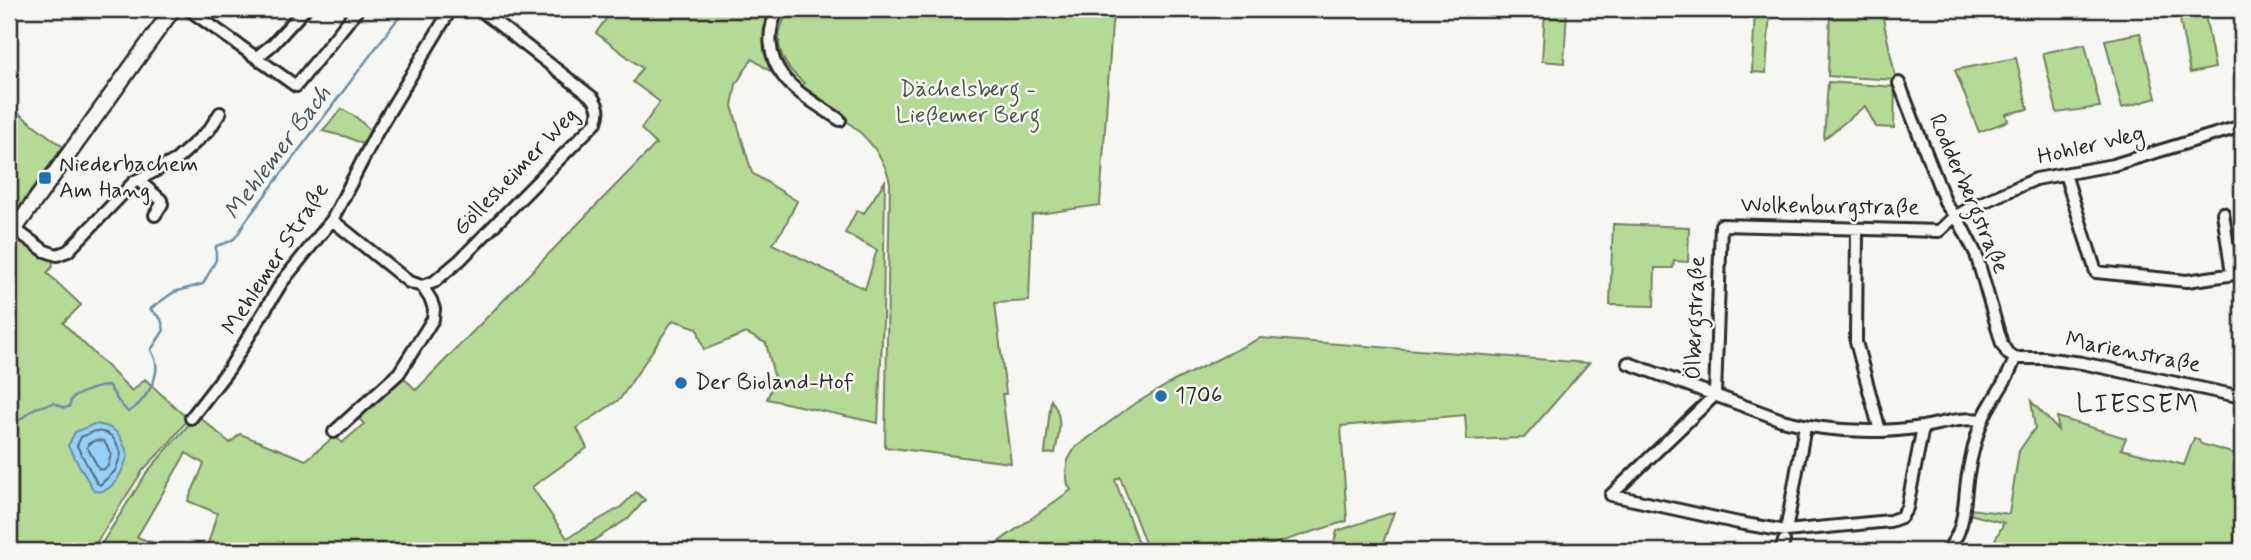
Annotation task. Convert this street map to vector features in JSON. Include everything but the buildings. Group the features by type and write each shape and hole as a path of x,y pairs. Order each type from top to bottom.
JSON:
{"main road":[{"path":"11,230 173,9"}],"street":[{"path":"188,9 296,86 358,9"},
{"path":"257,57 273,44 305,9"},
{"name":"Mehlemer Straße","path":"191,418 229,369 282,282 332,220 377,132 451,9"},
{"name":"Göllesheimer Weg","path":"422,286 435,282 460,260 596,122 600,113 593,98 479,9"},
{"path":"779,9 770,29 770,43 783,78 840,120"},
{"name":"Rodderbergstraße","path":"1899,83 1946,204 1976,254 2002,344 2008,354 2015,358"},
{"path":"11,230 46,251 57,255 68,251 138,180 176,160 209,130 220,113"},
{"name":"Hohler Weg","path":"1954,217 2036,179 2113,165 2242,126"},
{"path":"2065,174 2092,267 2096,272 2187,281 2237,273 2223,213"},
{"path":"138,180 161,200 162,204 155,215"},
{"name":"Wolkenburgstraße","path":"1939,231 1954,217"},
{"path":"332,220 409,282 422,286 434,309 428,327 399,373 334,432"},
{"name":"Wolkenburgstraße","path":"1721,225 1939,231 1967,238"},
{"name":"Ölbergstraße","path":"1721,225 1715,395 1611,495 1758,527 1784,541"},
{"path":"1857,229 1856,342 1880,431"},
{"path":"1946,551 1963,521 1968,474 1983,420 2003,386 2015,358"},
{"name":"Marienstraße","path":"2015,358 2082,363 2242,397"},
{"path":"1628,363 1805,426 1880,431 1956,419 1983,420"},
{"path":"1805,426 1784,541 1901,517 1907,508 1923,426"}],"green space":[{"path":"613,9 776,9 767,28 782,79 752,59 736,84 732,106 752,173 797,201 784,228 772,244 865,289 877,250 845,233 857,210 864,213 885,181 878,423 767,399 775,380 766,343 746,333 704,350 697,328 673,320 620,399 577,428 587,448 532,487 567,538 621,507 636,492 645,500 629,518 577,551 206,551 217,513 188,501 204,464 186,453 137,537 175,551 97,551 147,472 197,415 230,443 240,434 306,460 335,436 342,443 364,424 357,416 402,376 416,390 656,144 641,129 660,102 633,82 642,68 596,33"},
{"name":"Dächelsberg - Ließemer Berg","path":"790,9 1117,9 1112,23 1100,205 1032,215 1029,301 995,303 1011,463 885,447 890,183 877,152 867,140 842,117 801,88 804,83 788,67 779,40 780,30"},
{"path":"1545,9 1567,9 1564,63 1542,61"},
{"path":"1755,9 1770,9 1766,73 1752,72"},
{"path":"1830,9 1881,9 1896,80 1828,76"},
{"path":"2178,9 2204,9 2215,68 2190,73"},
{"path":"2140,33 2156,98 2122,108 2105,40"},
{"path":"2085,44 2100,107 2057,113 2043,53"},
{"path":"2016,58 2028,109 2006,114 2008,121 1979,132 1955,70"},
{"path":"1828,82 1895,87 1894,128 1876,127 1865,106 1824,139"},
{"path":"9,106 63,147 9,220"},
{"path":"342,109 356,117 372,132 365,145 322,131"},
{"path":"1613,224 1689,227 1688,262 1674,261 1673,268 1655,268 1654,306 1610,305"},
{"path":"20,242 52,257 53,266 47,273 81,305 63,323 132,391 145,379 188,419 143,470 91,551 9,551 9,251 15,243"},
{"path":"1260,338 1589,363 1524,438 1467,440 1465,415 1341,426 1347,521 1251,551 1148,551 1120,477 1115,480 1141,551 993,551 990,548 1071,490 1066,471 1068,460 1075,448 1131,406"},
{"path":"1051,400 1058,412 1059,432 1055,453 1045,454"},
{"path":"2031,401 2058,430 2057,417 2126,438 2121,449 2184,465 2194,438 2201,444 2242,456 2242,551 1989,551 2004,523 1969,514 1970,509 2009,514 2019,451 2035,428"},
{"path":"1394,512 1380,551 1332,551 1337,531"}],"water":[{"path":"94,424 117,432 128,455 117,480 101,491 94,491 68,446 75,432"}],"waterway":[{"name":"Mehlemer Bach","path":"9,428 35,408 54,403 64,408 69,407 72,398 100,387 109,386 128,412 139,403 149,391 155,376 156,362 151,350 164,330 161,319 150,309 174,292 203,284 216,260 216,246 237,236 396,21 408,9"}],"place":[{"name":"Niederbachem Am Hang","path":"45,178"},
{"name":"Der Bioland-Hof","path":"681,383"},
{"name":"1706","path":"1161,396"}],"district":[{"name":"LIESSEM","path":"2138,405"}]}
